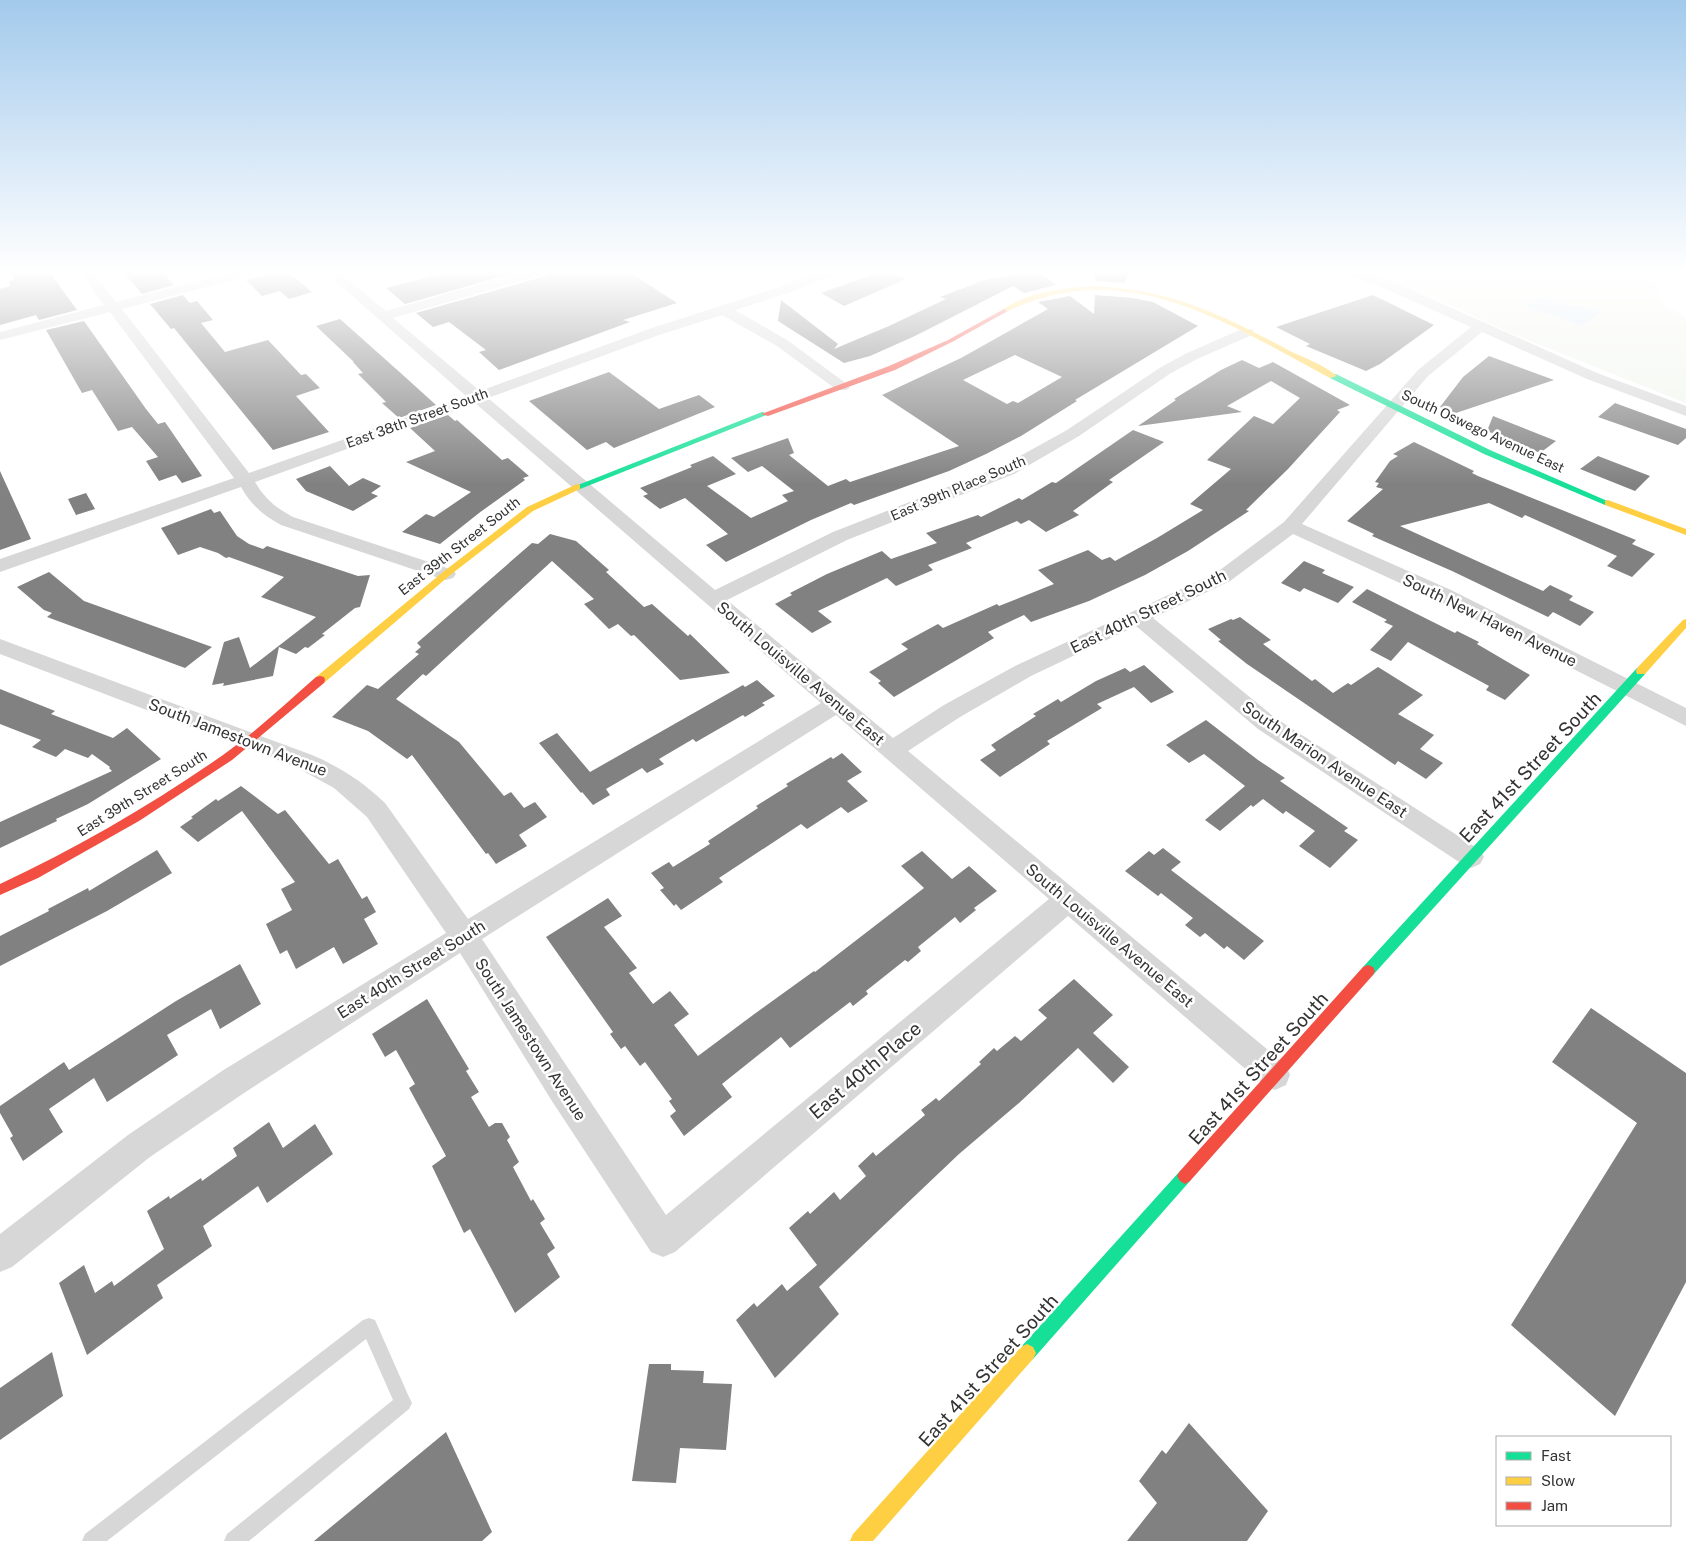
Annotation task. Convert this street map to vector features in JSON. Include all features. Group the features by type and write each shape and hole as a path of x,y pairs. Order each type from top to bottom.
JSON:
{"street":[{"path":"140,342 245,480 258,500 272,513 287,521 446,574"},
{"name":"South Louisville Avenue East","path":"414,342 580,486 1275,1075"},
{"name":"East 38th Street South","path":"0,566 478,397 626,342"},
{"path":"780,342 842,387"},
{"name":"East 39th Street South","path":"0,890 34,874 135,818 228,757 446,574 530,509 558,494 714,432 842,387 923,354 946,342"},
{"name":"East 39th Place South","path":"713,599 840,536 1008,470 1073,433 1118,400 1166,370 1224,342"},
{"name":"South Oswego Avenue East","path":"1267,342 1431,426 1549,479 1686,532"},
{"name":"East 40th Street South","path":"891,750 952,711 1017,674 1223,577 1291,526 1358,447 1433,364 1461,342"},
{"path":"1514,342 1592,376 1686,411"},
{"name":"South New Haven Avenue","path":"1291,526 1444,595 1686,718"},
{"name":"South Marion Avenue East","path":"1138,617 1266,723 1471,857"},
{"name":"East 41st Street South","path":"860,1541 1275,1075 1686,622"},
{"name":"South Jamestown Avenue","path":"0,646 249,740 327,772 358,792 376,810 464,936 561,1087 663,1240"},
{"name":"East 40th Street South","path":"0,1255 139,1146 233,1082 837,704"},
{"name":"East 40th Place","path":"663,1240 1067,900"}],"lane":[{"path":"92,1541 369,1326 403,1403 234,1541"}],"shaded area":[{"path":"1533,342 1686,342 1686,403"}],"building":[{"path":"53,342 99,342 158,424 165,422 202,476 182,483 176,475 159,481 146,461 158,457 132,427 118,431 92,390 82,393"},
{"path":"185,342 217,342 225,352 261,342 270,342 301,375 306,374 320,388 296,396 329,432 273,450"},
{"path":"333,342 366,342 436,405 399,418 382,403 386,402 358,374 363,373"},
{"path":"475,342 576,342 499,370 479,352 486,350"},
{"path":"811,342 835,342 838,344 834,349 851,342 902,342 870,356 844,363"},
{"path":"990,342 1172,342 1075,400 1077,401 1021,436 986,454 949,471 854,505 851,503 811,520 726,562 706,545 728,534 685,498 660,509 643,496 648,494 640,488 692,467 690,465 713,456 736,474 707,486 751,518 788,501 782,495 794,491 762,466 748,472 731,458 788,438 794,453 789,455 828,486 846,479 850,482 959,446 882,395 961,358","holes":["1015,355 1062,377 1018,403 1013,401 1007,404 963,380"]},
{"path":"1306,342 1411,342 1380,364 1366,371 1306,346 1310,344"},
{"path":"1489,356 1554,380 1453,414 1440,407 1463,377"},
{"path":"1242,360 1259,368 1273,362 1350,405 1337,410 1340,412 1288,469 1246,510 1249,511 1188,551 1145,575 1089,601 1031,622 1024,615 988,632 994,638 894,697 878,683 881,681 869,672 908,649 901,644 938,624 943,628 997,604 999,606 1054,584 1038,570 1088,550 1102,560 1110,557 1115,561 1203,510 1190,504 1231,469 1207,460 1254,416 1273,424 1300,398 1271,381 1227,406 1242,412 1138,426 1176,400 1174,399 1221,370"},
{"path":"609,372 659,409 699,395 715,407 614,448 606,442 587,450 529,401"},
{"path":"1615,403 1686,429 1686,438 1678,445 1598,417"},
{"path":"448,415 455,421 457,420 502,460 508,458 529,476 523,478 525,480 440,544 402,532 426,514 434,517 471,492 406,462 435,451 410,428"},
{"path":"1493,416 1556,441 1540,453 1487,431"},
{"path":"1133,430 1164,442 1109,480 1113,482 1073,511 1079,515 1046,532 1029,520 1021,524 1017,521 966,543 972,548 928,565 933,570 896,586 887,578 818,611 832,622 812,633 775,604 792,595 790,593 827,574 882,551 891,559 937,543 926,533 978,515 981,517 1019,498 1022,500 1052,482 1056,483"},
{"path":"1414,442 1474,471 1472,473 1478,476 1636,540 1632,544 1655,554 1632,577 1607,566 1617,556 1525,515 1522,518 1489,503 1400,526 1543,591 1550,585 1573,596 1569,600 1594,612 1580,626 1553,612 1548,617 1452,571 1372,536 1374,534 1347,521 1383,489 1376,487 1379,483 1375,482 1390,461 1398,456 1393,454"},
{"path":"1598,456 1650,476 1635,491 1580,469"},
{"path":"330,466 349,486 363,478 381,486 371,493 378,496 353,511 306,491 296,479"},
{"path":"0,471 31,539 0,550"},
{"path":"86,493 95,509 76,515 68,499"},
{"path":"211,509 214,513 220,511 237,536 249,544 263,549 267,546 358,576 370,575 360,607 355,608 322,634 325,635 308,648 305,647 296,654 279,647 273,676 223,686 224,683 212,685 224,642 239,637 250,668 316,617 261,597 284,577 229,557 226,558 200,547 178,555 161,528"},
{"path":"550,534 576,541 609,570 606,572 644,607 652,604 688,636 690,634 730,673 680,680 634,635 631,636 618,624 609,629 584,604 594,599 552,561 426,676 423,674 396,699 459,742 504,796 511,792 524,808 535,802 547,817 519,835 527,846 496,864 488,853 486,854 412,755 407,759 368,731 332,717 367,685 378,689 419,654 415,652 421,647 417,643 532,543 538,544"},
{"path":"1304,561 1325,570 1322,573 1354,587 1338,603 1304,588 1300,592 1281,583"},
{"path":"49,572 84,601 212,647 185,668 47,617 52,613 44,610 17,587"},
{"path":"1367,589 1455,633 1457,631 1479,642 1477,644 1530,675 1505,700 1486,690 1489,686 1408,642 1391,661 1370,650 1393,626 1384,622 1387,620 1352,602"},
{"path":"1240,617 1271,640 1263,644 1312,681 1315,679 1333,693 1348,683 1351,685 1378,667 1423,695 1398,714 1434,735 1420,749 1443,763 1426,779 1398,761 1395,765 1247,664 1218,641 1221,640 1208,629"},
{"path":"1144,665 1174,692 1151,703 1134,687 1097,704 1102,708 1047,741 1050,744 1000,777 980,760 996,750 991,745 1036,716 1033,714 1058,699 1061,702 1096,681 1125,668 1130,672"},
{"path":"757,680 775,696 762,703 765,705 745,717 743,715 696,742 693,739 659,759 664,764 647,773 642,768 606,789 610,795 593,805 539,743 557,733 590,772 743,685 745,687"},
{"path":"0,689 55,711 51,714 113,738 127,728 161,759 88,804 0,848 0,822 112,771 110,767 92,754 88,758 65,749 56,757 32,747 41,740 0,724"},
{"path":"1206,720 1285,778 1280,781 1348,828 1344,831 1358,840 1330,868 1299,846 1315,831 1286,811 1283,814 1263,799 1253,807 1251,805 1220,831 1205,820 1245,786 1204,754 1189,763 1166,745"},
{"path":"842,753 862,772 847,781 868,801 848,813 841,807 807,829 801,824 719,878 723,882 681,910 676,904 674,906 660,890 664,888 651,873 669,862 673,867 710,844 708,841 758,808 756,806 788,786 786,784 831,757 833,759"},
{"path":"241,786 278,814 285,810 329,864 338,859 362,899 367,896 376,912 364,919 378,944 343,964 334,947 296,969 287,950 280,954 266,924 292,910 281,889 295,882 242,811 198,842 180,827 216,799 218,801"},
{"path":"1163,848 1181,862 1171,870 1264,941 1244,960 1227,946 1224,949 1205,933 1200,937 1185,925 1193,918 1161,893 1158,896 1125,871 1149,851 1154,855"},
{"path":"157,850 172,873 107,911 0,966 0,936 49,911 48,909 88,888 89,891"},
{"path":"922,851 952,879 969,866 997,891 974,908 976,910 960,923 955,917 918,947 921,951 908,962 905,960 866,991 868,994 853,1006 850,1002 790,1048 781,1037 722,1084 732,1097 684,1136 670,1116 676,1111 669,1101 672,1099 645,1062 640,1066 625,1046 621,1049 610,1034 613,1032 546,937 608,898 622,916 604,927 637,968 629,973 653,1004 670,991 689,1014 674,1025 698,1056 815,972 924,888 901,866"},
{"path":"240,964 261,1004 220,1029 211,1009 167,1035 178,1055 107,1102 94,1078 49,1109 63,1132 23,1161 10,1138 13,1136 0,1113 0,1106 64,1062 69,1070 176,1001"},
{"path":"1074,979 1113,1015 1093,1033 1129,1067 1113,1083 1078,1048 1019,1103 959,1154 819,1287 839,1314 775,1378 736,1320 754,1303 757,1307 782,1284 787,1291 817,1265 789,1228 808,1211 810,1214 834,1192 840,1200 866,1176 858,1166 873,1152 876,1156 925,1115 921,1110 936,1098 939,1101 981,1064 979,1062 994,1048 997,1051 1015,1036 1021,1041 1047,1018 1038,1010"},
{"path":"427,999 469,1069 466,1071 479,1092 471,1097 489,1127 495,1123 502,1123 510,1137 507,1140 519,1162 513,1167 531,1201 533,1199 545,1219 540,1223 555,1248 547,1254 560,1277 515,1313 470,1229 464,1233 432,1166 446,1156 409,1088 415,1084 396,1050 385,1057 372,1034"},
{"path":"1591,1008 1686,1073 1686,1282 1615,1416 1511,1325 1637,1123 1552,1062"},
{"path":"269,1122 283,1148 315,1124 333,1154 267,1203 258,1186 203,1226 212,1246 157,1285 163,1298 87,1355 59,1283 84,1265 95,1293 112,1281 114,1286 164,1249 147,1211 169,1196 170,1199 201,1178 202,1181 237,1156 233,1148"},
{"path":"52,1352 63,1396 0,1440 0,1388"},
{"path":"649,1364 671,1364 671,1370 704,1371 703,1383 732,1384 726,1450 680,1448 676,1483 632,1481"},
{"path":"1189,1423 1268,1511 1247,1541 1127,1541 1157,1503 1139,1481 1162,1450 1166,1454"},
{"path":"446,1432 492,1532 482,1541 314,1541"}],"traffic: fast":[{"path":"1333,376 1487,452 1608,503"},
{"path":"577,487 765,414"},
{"path":"1368,971 1641,671"},
{"path":"1027,1353 1185,1176"}],"traffic: slow":[{"path":"1268,342 1333,376"},
{"path":"320,680 446,574 530,509 577,487"},
{"path":"1608,503 1686,532"},
{"path":"1641,671 1686,622"},
{"path":"860,1541 1027,1353"}],"traffic: jam":[{"path":"765,414 892,368 948,342"},
{"path":"0,890 34,874 135,818 228,757 320,680"},
{"path":"1185,1176 1368,971"}]}
